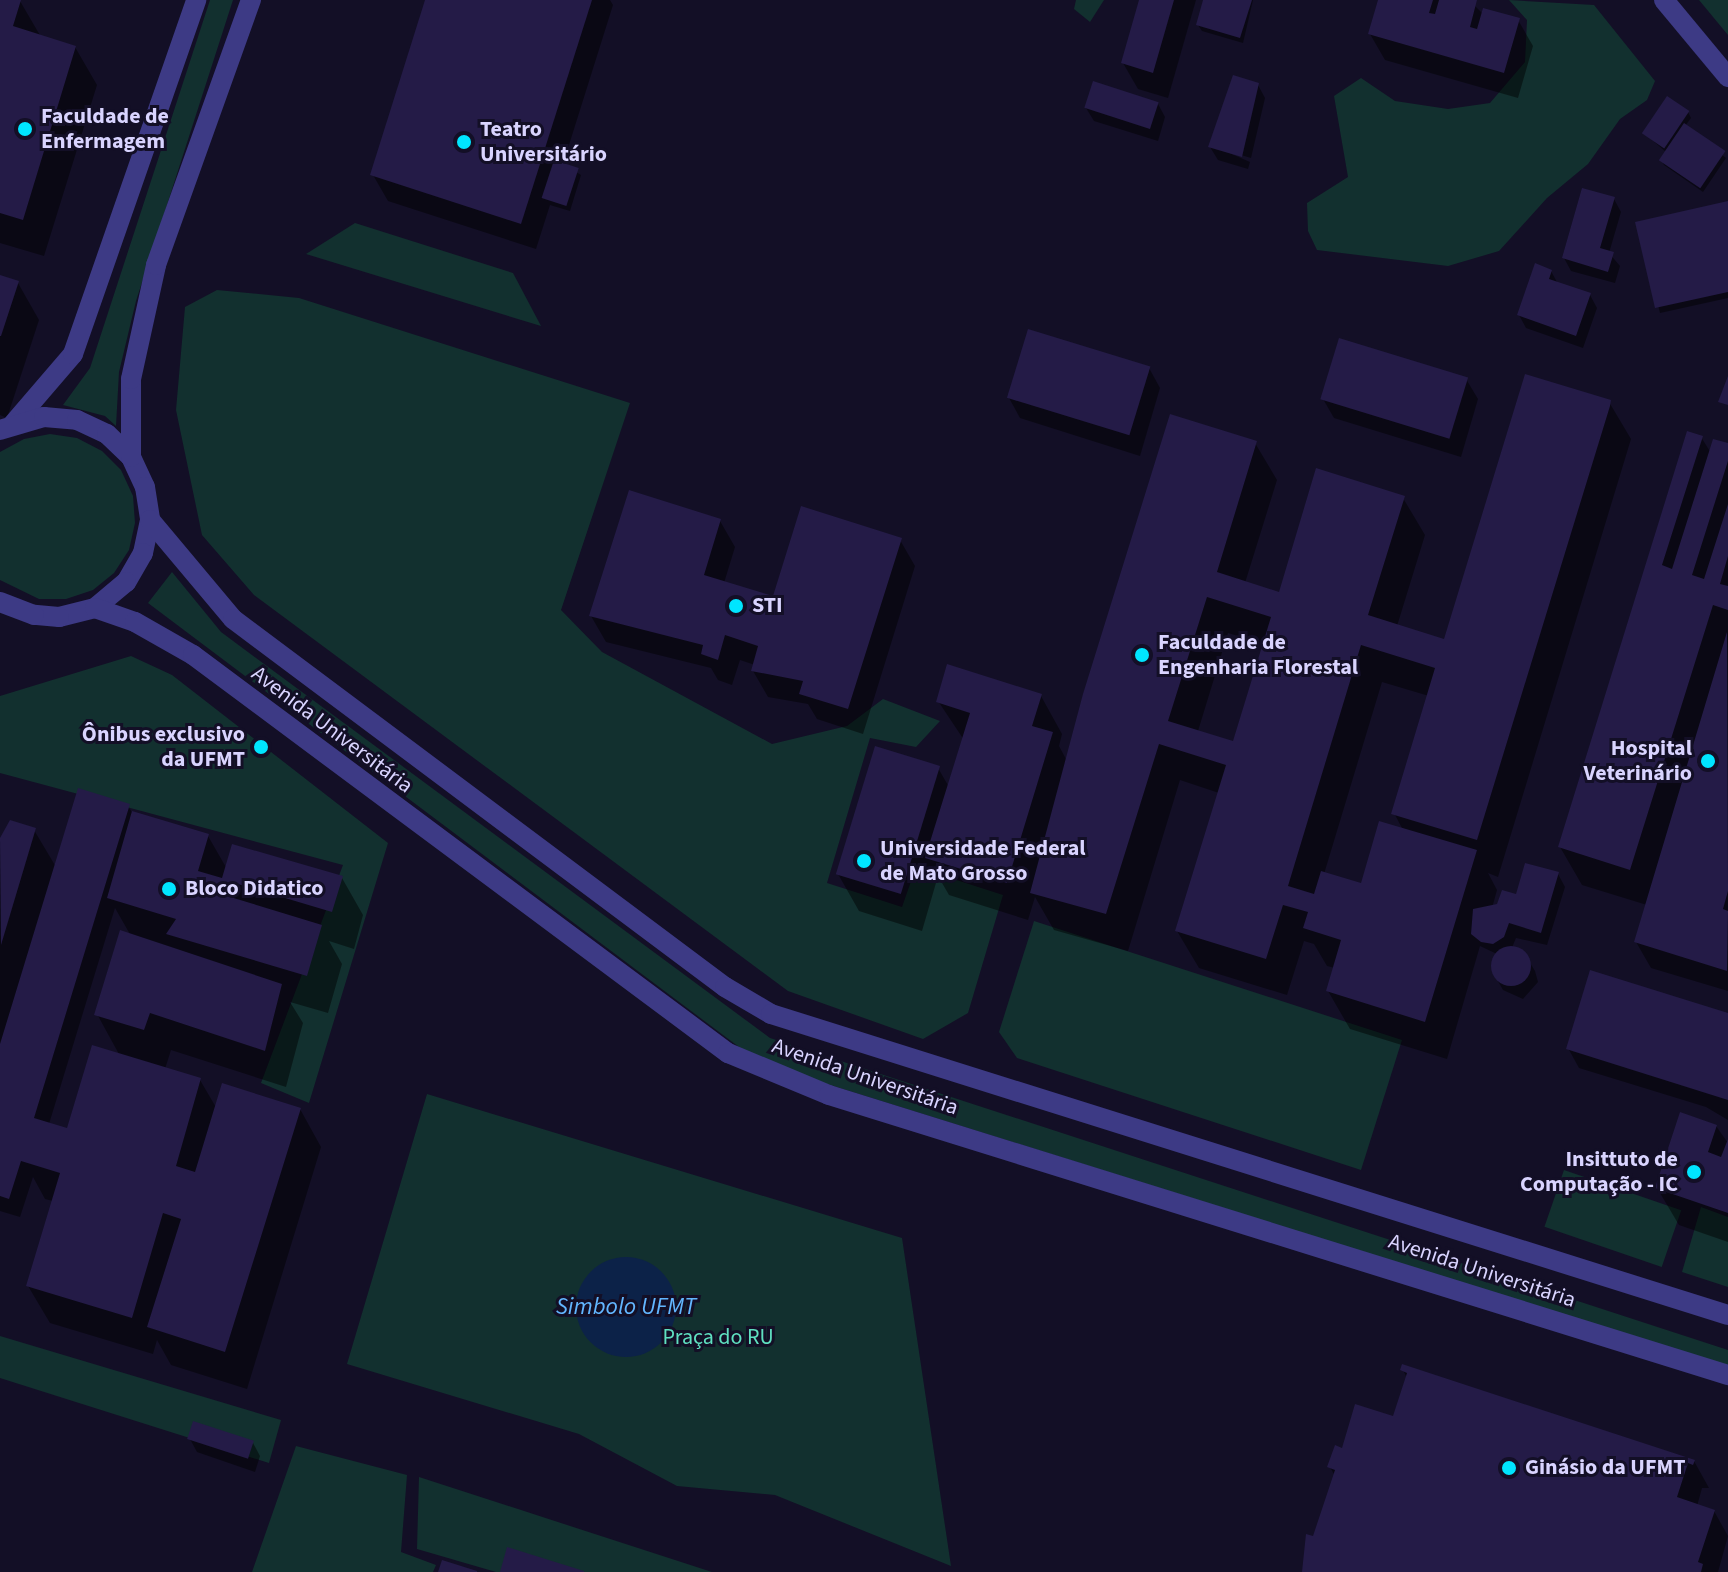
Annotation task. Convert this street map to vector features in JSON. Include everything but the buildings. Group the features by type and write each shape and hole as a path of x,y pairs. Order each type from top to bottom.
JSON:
{"street":[{"name":"Avenida Universitária","path":"6,427 73,354 196,0"},
{"name":"Avenida Universitária","path":"131,457 131,379 148,296 251,0"},
{"path":"1664,0 1728,77"},
{"name":"Avenida Universitária","path":"0,602 34,615 59,617 95,608 126,582 143,553 150,520 145,487 131,457 107,434 77,420 44,417 6,427"},
{"name":"Avenida Universitária","path":"150,520 233,619 725,987 771,1014 1728,1315"},
{"name":"Avenida Universitária","path":"95,608 135,622 193,655 728,1053 829,1095 1728,1375"}],"green space":[{"path":"210,0 233,0 136,301 119,372 116,426 105,416 63,405 90,368"},
{"path":"1076,0 1104,0 1090,22 1074,9"},
{"path":"1509,0 1594,5 1655,81 1647,100 1620,119 1588,164 1547,198 1499,251 1448,266 1317,250 1308,231 1307,203 1348,177 1334,96 1361,78 1395,101 1448,109 1490,103 1525,62 1527,20"},
{"path":"1699,0 1728,0 1728,35"},
{"path":"355,223 513,273 541,326 306,254"},
{"path":"217,290 299,298 630,403 561,610 602,652 772,744 847,726 883,699 940,721 916,747 870,738 827,883 902,907 916,867 1003,895 968,1013 923,1039 788,991 254,595 202,535 176,410 185,307"},
{"path":"50,434 77,438 102,451 121,470 133,496 135,523 129,550 114,573 93,590 66,599 39,599 0,580 0,452 24,439"},
{"path":"172,572 221,632 770,1038 1728,1350 1728,1366 792,1073 747,1053 148,603"},
{"path":"131,656 172,675 388,843 309,1103 261,1083 343,865 0,773 0,696"},
{"path":"1034,921 1402,1040 1361,1170 1017,1058 999,1032"},
{"name":"Praça do RU","path":"427,1094 902,1238 951,1566 775,1495 677,1486 579,1434 347,1364"},
{"path":"1564,1170 1681,1210 1662,1267 1544,1227"},
{"path":"1701,1207 1728,1217 1728,1287 1682,1272"},
{"path":"0,1336 281,1420 269,1463 0,1378"},
{"path":"296,1446 407,1475 401,1552 436,1565 433,1572 252,1572"},
{"path":"419,1477 712,1572 496,1572 417,1549"}],"water":[{"name":"Simbolo UFMT","path":"626,1257 645,1260 662,1271 673,1288 676,1307 673,1326 662,1343 645,1354 626,1357 607,1354 590,1343 579,1326 576,1307 579,1288 590,1271 607,1260"}],"place":[{"name":"Faculdade de Enfermagem","path":"25,129"},
{"name":"Teatro Universitário","path":"464,142"},
{"name":"STI","path":"736,606"},
{"name":"Faculdade de Engenharia Florestal","path":"1142,655"},
{"name":"Ônibus exclusivo da UFMT","path":"261,747"},
{"name":"Hospital Veterinário","path":"1708,761"},
{"name":"Universidade Federal de Mato Grosso","path":"864,861"},
{"name":"Bloco Didatico","path":"169,889"},
{"name":"Insittuto de Computação - IC","path":"1694,1172"},
{"name":"Ginásio da UFMT","path":"1509,1468"}]}
